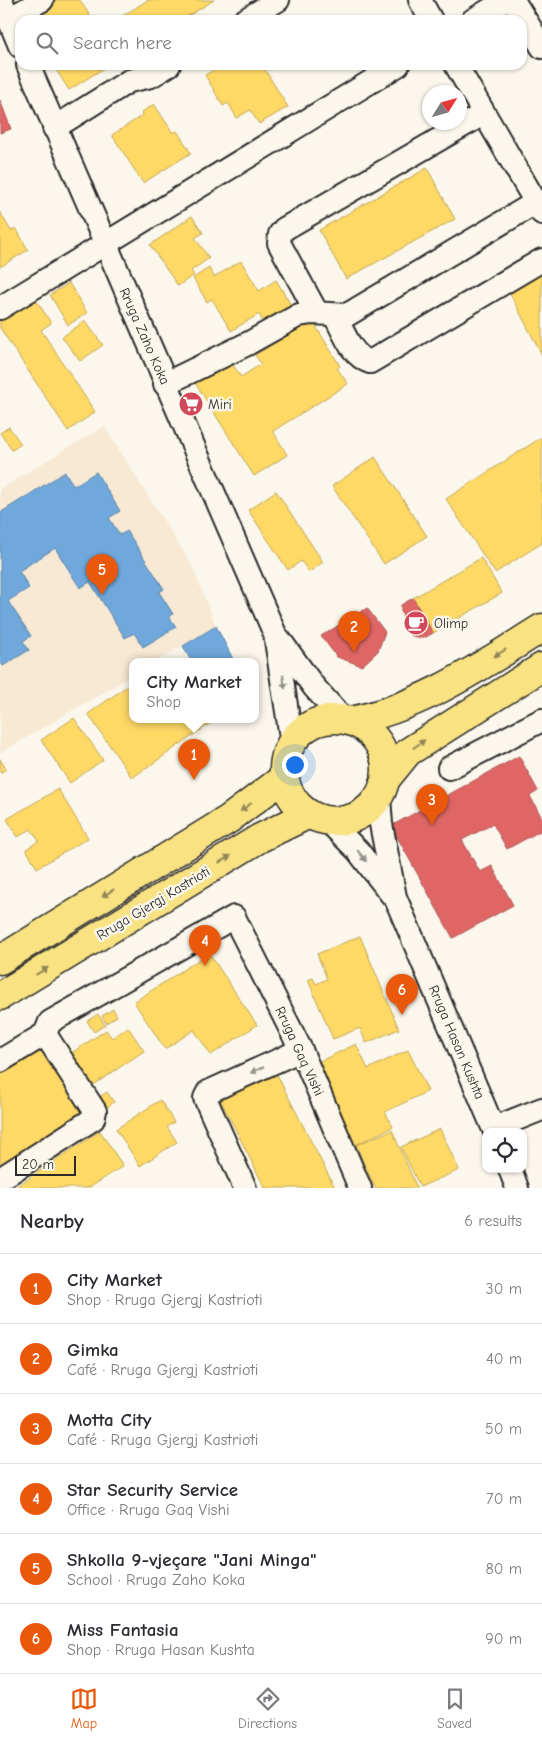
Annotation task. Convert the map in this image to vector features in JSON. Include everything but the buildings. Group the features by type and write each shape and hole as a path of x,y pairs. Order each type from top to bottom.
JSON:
{"main road":[{"path":"542,628 439,690 382,713 347,720 333,719 314,723 297,735 286,760 285,777 295,802 318,818 338,822 357,817 366,812 398,763 414,748 542,667"},
{"path":"347,720 368,731 379,743 385,757 383,788"},
{"path":"0,960 229,820 285,777"},
{"name":"Rruga Gjergj Kastrioti","path":"0,996 260,838 318,818"}],"street":[{"path":"15,34 5,10 42,0"},
{"path":"253,15 278,0"},
{"path":"420,0 428,15"},
{"path":"481,15 506,0"},
{"path":"513,0 522,15"},
{"path":"527,23 542,47"},
{"name":"Rruga Zaho Koka","path":"30,70 275,634"},
{"path":"54,128 130,80 151,76 161,70"},
{"path":"0,308 390,70"},
{"path":"165,384 299,315 347,315 539,208 459,70"},
{"path":"483,114 284,229 280,234 279,243 326,315 361,359 370,362 542,260"},
{"path":"275,634 314,687 347,720"},
{"path":"275,634 292,744"},
{"path":"449,768 542,720"},
{"path":"383,788 381,824 395,897"},
{"path":"318,818 358,851 395,897"},
{"name":"Rruga Hasan Kushta","path":"395,897 493,1128"},
{"name":"Rruga Gaq Vishi","path":"45,1034 50,1022 234,917 301,1050 360,1188"},
{"path":"0,1061 45,1034 95,1111 93,1118 0,1179"},
{"path":"245,1188 205,1098 208,1092 301,1050"},
{"path":"499,1128 542,1109"},
{"path":"512,1173 518,1188"}],"shaded area":[{"path":"104,426 191,564 216,626 162,658 129,658 129,677 0,753 0,489"}],"place":[{"name":"Miri","path":"191,404"},
{"name":"Shkolla 9-vjeçare \"Jani Minga\"","path":"102,595"},
{"name":"Olimp","path":"416,623"},
{"name":"Gimka","path":"354,652"},
{"name":"City Market","path":"194,780"},
{"name":"Motta City","path":"432,825"},
{"name":"Star Security Service","path":"205,966"},
{"name":"Miss Fantasia","path":"402,1015"}]}
